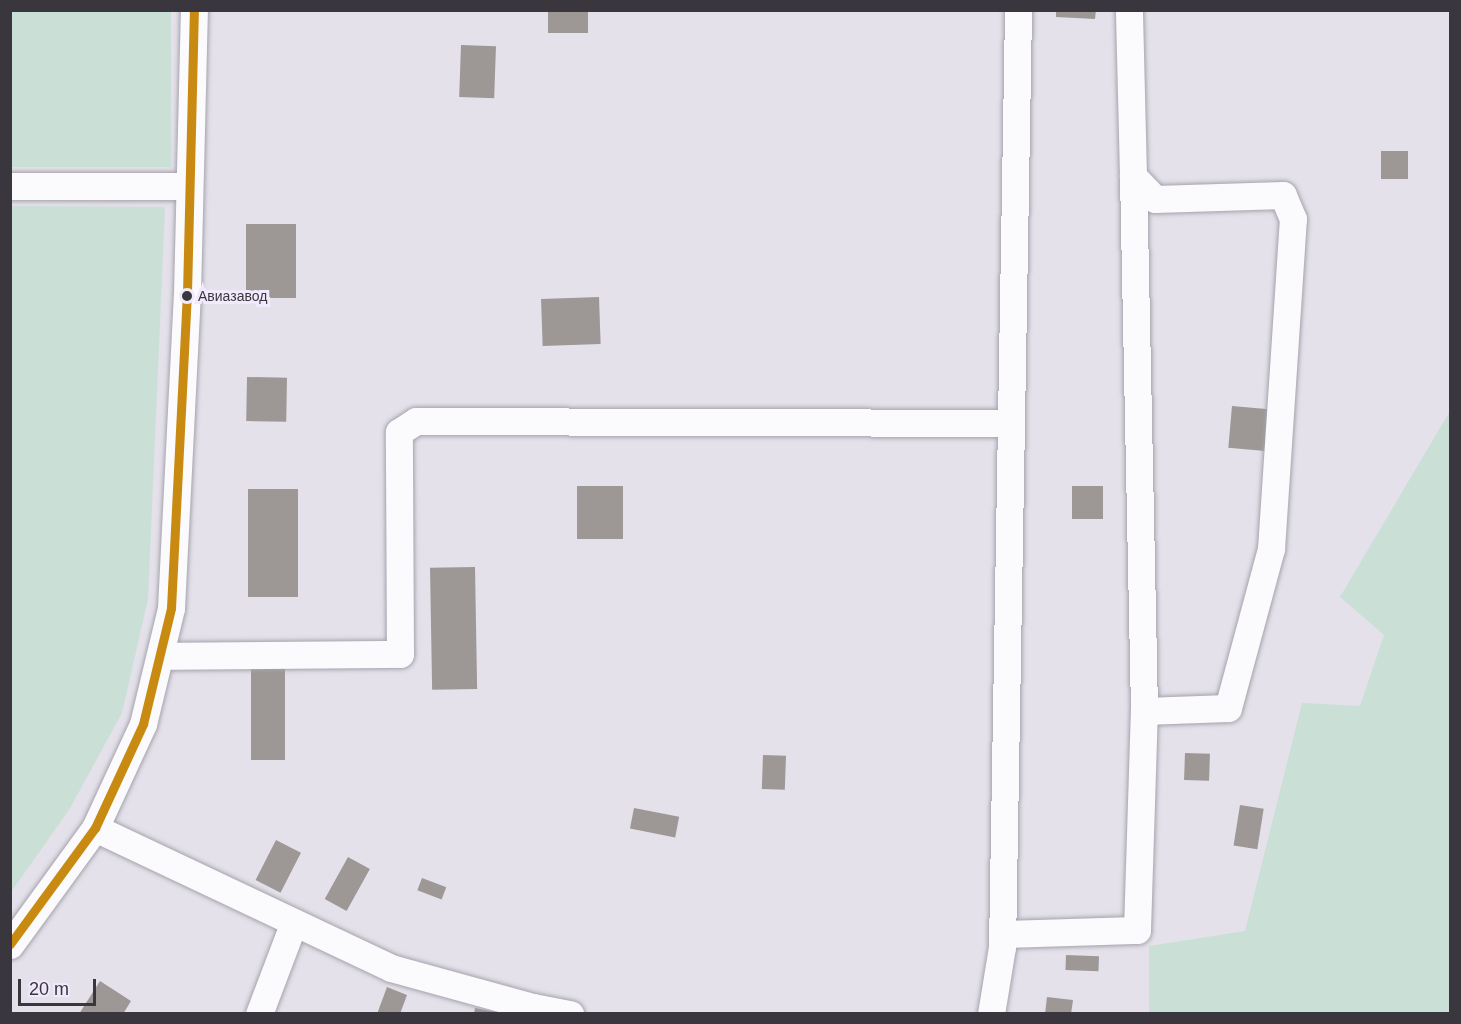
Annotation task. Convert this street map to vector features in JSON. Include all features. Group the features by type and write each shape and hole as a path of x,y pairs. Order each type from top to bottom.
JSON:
{"street":[{"path":"10,945 95,828 143,724 171,608 194,10"},
{"path":"991,1014 1002,934 1018,10"},
{"path":"1002,934 1137,930 1144,711 1129,10"},
{"path":"1133,176 1155,199 1283,195 1293,219 1271,549 1228,708 1144,711"},
{"path":"10,186 189,186"},
{"path":"160,656 400,654 399,432 416,421 1011,423"},
{"path":"95,828 391,969 533,1007 570,1014"},
{"path":"259,1014 294,922"}],"green space":[{"path":"10,11 171,11 171,167 10,167"},
{"path":"11,206 165,207 148,599 122,713 69,810 11,892"},
{"path":"1450,411 1450,1013 1149,1013 1149,946 1245,931 1302,703 1360,706 1384,635 1340,597"}],"building":[{"path":"548,10 588,10 588,33 548,33"},
{"path":"1056,10 1096,10 1095,19 1056,17"},
{"path":"461,45 496,46 494,98 459,97"},
{"path":"1381,151 1408,151 1408,179 1381,179"},
{"path":"246,224 296,224 296,298 246,298"},
{"path":"599,297 601,344 543,346 541,299"},
{"path":"247,377 287,378 286,422 246,421"},
{"path":"1232,406 1269,409 1265,451 1228,448"},
{"path":"577,486 623,486 623,539 577,539"},
{"path":"1072,486 1103,486 1103,519 1072,519"},
{"path":"248,489 298,489 298,597 248,597"},
{"path":"475,567 477,689 432,690 430,568"},
{"path":"251,668 285,668 285,760 251,760"},
{"path":"1185,753 1210,754 1209,781 1184,780"},
{"path":"763,755 786,756 785,790 762,789"},
{"path":"1240,805 1264,809 1257,849 1234,845"},
{"path":"634,808 679,817 675,837 630,829"},
{"path":"276,840 301,853 281,893 256,880"},
{"path":"348,857 370,869 347,911 325,899"},
{"path":"422,878 446,887 442,899 417,890"},
{"path":"1066,955 1099,956 1098,971 1065,970"},
{"path":"100,981 131,1001 123,1014 79,1014"},
{"path":"387,987 407,995 400,1014 377,1014"},
{"path":"1047,997 1073,1000 1071,1014 1045,1014"},
{"path":"475,1008 496,1012 496,1014 474,1014"}],"transit line":[{"path":"10,944 95,828 143,724 171,608 187,293 194,10"}],"place":[{"name":"Авиазавод","path":"187,296"}]}
